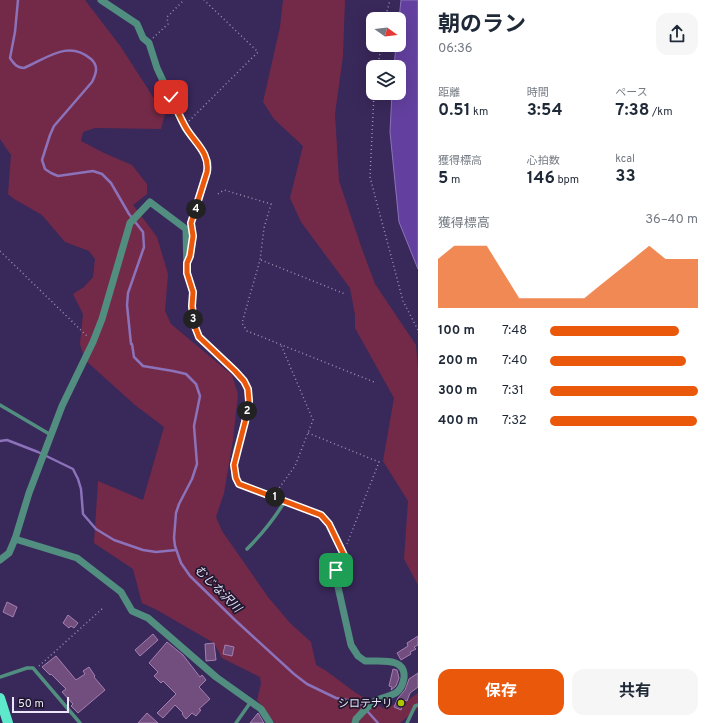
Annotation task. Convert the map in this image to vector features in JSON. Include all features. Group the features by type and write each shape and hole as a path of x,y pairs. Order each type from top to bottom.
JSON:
{"main road":[{"path":"0,698 8,723"}],"street":[{"path":"101,0 137,24 143,38 148,42 157,68 185,126 201,148 208,163 207,172 191,223 193,236 190,256 187,263"},
{"path":"0,560 9,554 29,492 62,406 93,342 102,319 130,223 150,202 186,229 187,273 193,292 192,306 194,324 199,337 235,371 244,381 248,389 249,401 234,465 236,478 239,484 321,515 329,524 344,555 336,570 336,578 351,644 358,656 365,661 389,660 397,663 403,669 404,677 402,686 398,692 375,701 356,721"},
{"path":"15,539 77,558 121,592 132,611 148,618 216,678 250,703 261,709 270,723"}],"lane":[{"path":"0,404 51,435"},
{"path":"247,549 270,525 285,501"},
{"path":"0,677 27,668 33,668 80,723"},
{"path":"236,723 250,703"},
{"path":"407,723 407,719 415,706 418,705"}],"path":[{"path":"148,42 168,24 167,17 184,0"},
{"path":"185,126 258,52 204,0"},
{"path":"387,12 390,0"},
{"path":"374,100 370,177 403,301 418,330"},
{"path":"218,194 224,190 271,204 264,228 260,260 242,323 247,331 374,382"},
{"path":"0,251 93,342"},
{"path":"260,260 345,294"},
{"path":"273,497 295,466 313,420 281,345"},
{"path":"308,433 379,462 343,553"},
{"path":"34,670 103,608"}],"shaded area":[{"path":"0,0 85,0 121,47 155,100 166,110 161,129 95,128 83,132 81,141 132,165 147,184 147,194 133,205 157,237 168,274 165,311 171,324 232,375 238,394 233,440 224,493 216,517 222,531 268,597 290,623 311,642 316,665 356,693 383,708 407,701 418,693 418,708 400,723 275,723 257,700 261,684 260,677 222,658 214,643 142,603 133,569 94,543 98,481 143,500 164,427 135,405 85,360 80,344 83,314 73,294 84,287 93,277 95,259 89,251 65,242 42,215 8,194 11,155 0,139"},
{"path":"283,0 345,0 343,56 335,114 339,181 375,284 416,345 418,370 418,585 404,559 408,501 383,461 394,398 355,328 355,315 350,288 301,222 290,198 303,146 274,119 263,102 280,27"},
{"path":"401,0 418,0 418,269 399,222 390,132 392,100 406,100 406,60 395,60 395,52 406,52 406,12 400,12"}],"building":[{"path":"7,602 17,607 13,617 3,612"},
{"path":"68,615 78,623 74,628 71,626 69,628 63,623"},
{"path":"153,634 158,640 140,656 135,650"},
{"path":"418,636 418,645 414,647 416,649 401,660 397,653 408,646 407,643"},
{"path":"167,642 183,655 200,677 202,675 206,680 199,687 210,699 199,709 201,710 196,716 192,713 186,719 182,714 183,713 175,705 163,718 157,713 176,694 163,681 161,683 154,676 158,672 149,663"},
{"path":"214,643 216,660 206,661 205,644"},
{"path":"225,645 234,647 232,656 223,654"},
{"path":"56,656 76,680 85,674 83,671 89,667 95,676 94,677 105,690 78,713 71,706 73,704 62,692 66,689 42,667"},
{"path":"393,669 397,670 399,678 396,686 391,690 392,687 389,686"},
{"path":"418,673 418,687 410,693 407,701 404,700 401,710 394,707 398,698 405,690 409,679"},
{"path":"147,713 158,723 138,723"},
{"path":"258,713 264,723 250,723"}],"waterway":[{"name":"むじな沢川","path":"18,0 15,32 10,58 16,65 24,68 57,53 74,51 82,53 91,59 96,67 96,73 92,82 54,126 42,160 45,169 58,176 93,171 102,174 111,183 129,214 143,232 144,247 128,293 127,305 131,344 134,357 143,366 186,374 196,384 200,396 194,426 197,464 192,479 176,513 174,538 181,563 190,576 294,674 307,684 336,698 359,702 378,723"},
{"path":"0,441 7,440 38,452 73,469 81,489 83,514 96,529 114,540 143,550 156,552 176,550"}],"place":[{"name":"シロテナリ","path":"401,703"}],"route":[{"path":"171,97 185,128 201,148 208,163 207,172 191,223 193,236 190,256 187,263 187,273 193,292 192,306 194,324 199,337 235,371 244,381 248,389 249,401 234,465 236,478 239,484 321,515 329,524 344,555 336,570"}]}
